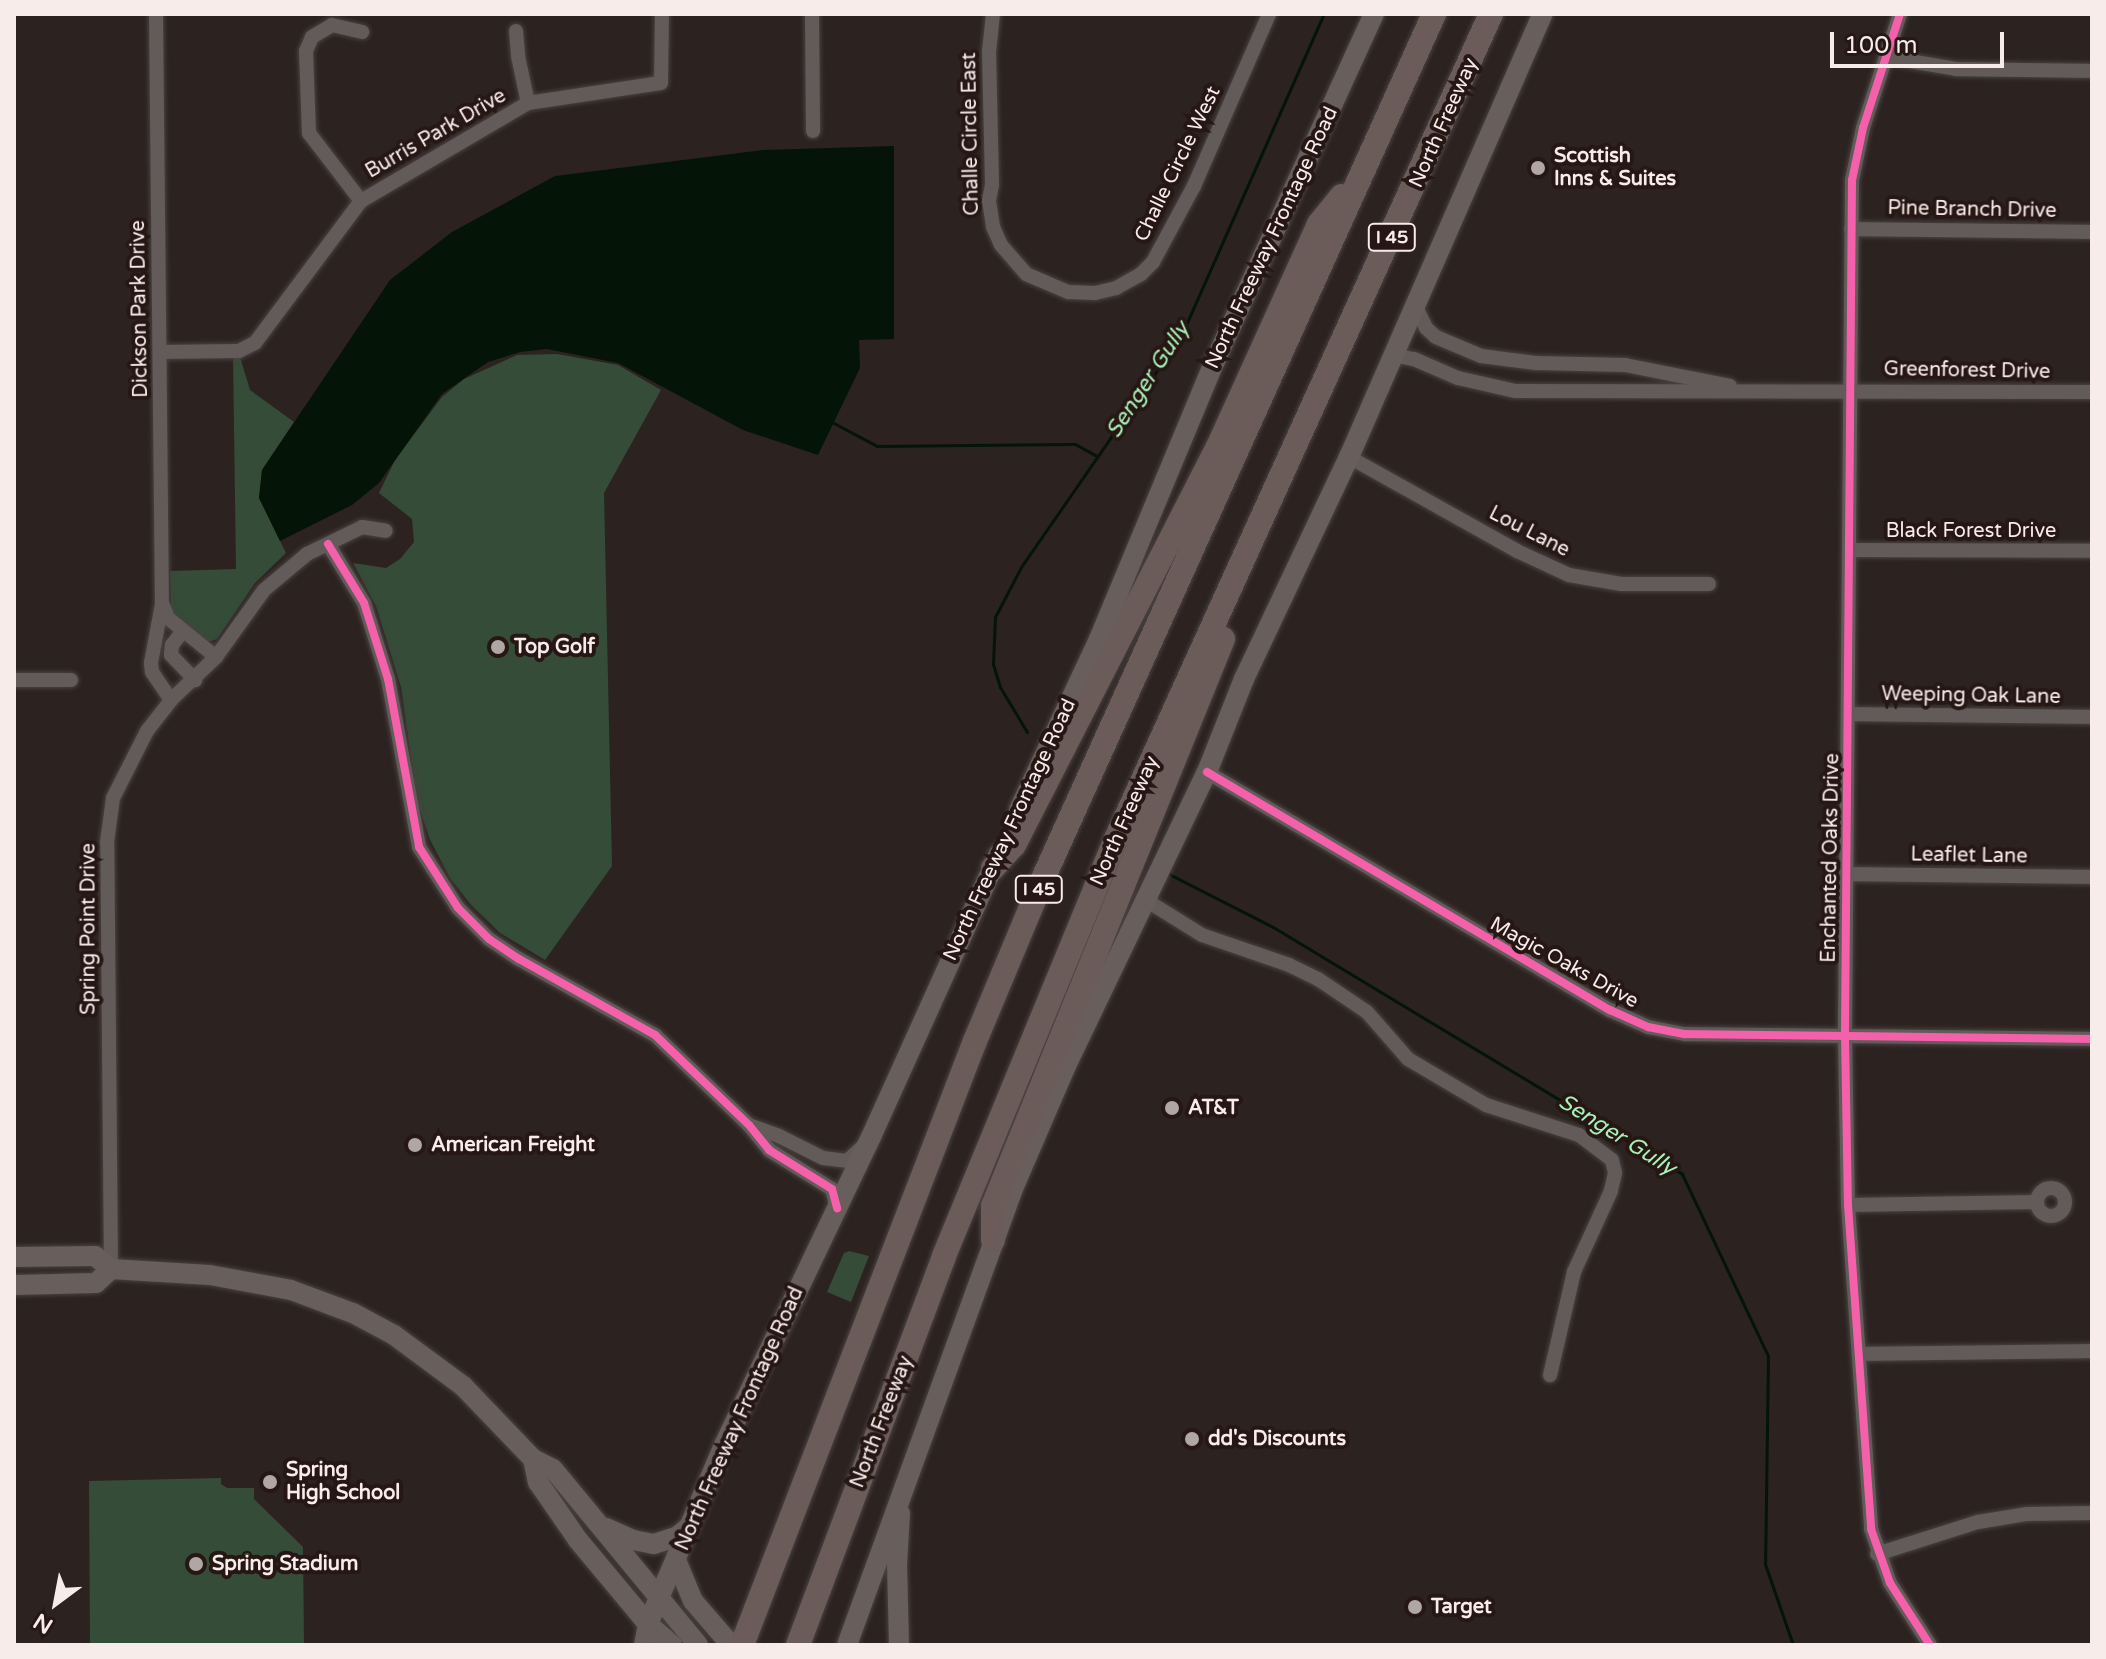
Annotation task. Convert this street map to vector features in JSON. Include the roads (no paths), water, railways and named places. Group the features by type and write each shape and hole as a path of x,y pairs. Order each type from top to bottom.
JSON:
{"highway":[{"name":"I 45","path":"745,1635 970,1055 1042,881 1434,14"},
{"name":"North Freeway","path":"798,1645 944,1256 1092,895 1491,14"},
{"path":"993,868 1014,845 1210,463 1319,224 1364,169"},
{"path":"993,1240 993,1206 1231,618 1290,489 1290,458"}],"main road":[{"name":"North Freeway Frontage Road","path":"644,1645 648,1624 724,1445 871,1137 1099,639 1215,361 1374,14"},
{"path":"847,1645 993,1240 1065,1068 1207,772 1244,679 1349,457 1543,14"},
{"path":"14,1257 95,1256 111,1269 210,1275 291,1290 353,1313 394,1335 463,1386 533,1459 553,1469 698,1645"},
{"path":"14,1285 96,1283 111,1269"},
{"path":"533,1459 538,1482 578,1540 648,1624 672,1645"},
{"path":"899,1645 897,1565 902,1490"},
{"path":"599,1525 633,1540 654,1544 678,1536 690,1526"},
{"path":"676,1560 693,1601 731,1645"}],"street":[{"name":"Dickson Park Drive","path":"156,14 162,604 151,663 152,672 171,700"},
{"name":"Burris Park Drive","path":"160,352 239,351 255,343 361,201 528,103 661,83 662,14"},
{"path":"812,14 813,131"},
{"name":"Challe Circle East","path":"993,14 989,51 992,185 989,201 993,227 1001,245 1026,274 1054,288 1086,293"},
{"name":"Challe Circle West","path":"1086,293 1116,288 1141,274 1153,262 1194,186 1269,14"},
{"name":"Enchanted Oaks Drive","path":"1900,14 1856,154 1851,229 1845,1036 1848,1205 1860,1354 1866,1501 1877,1554 1901,1603 1930,1645"},
{"path":"361,201 309,133 306,51 312,37 332,25 362,32"},
{"path":"516,31 528,103"},
{"path":"1886,57 1956,69 2092,71"},
{"name":"Pine Branch Drive","path":"1851,229 2092,232"},
{"name":"Greenforest Drive","path":"1415,305 1426,328 1450,345 1498,359 1625,365 1746,390"},
{"path":"1434,368 1431,354 1435,349 1450,345"},
{"name":"Greenforest Drive","path":"1393,355 1414,359 1494,388 1567,393 1746,390 2092,392"},
{"path":"1567,393 1568,363"},
{"name":"Lou Lane","path":"1349,457 1517,551 1569,575 1621,584 1709,584"},
{"name":"Spring Point Drive","path":"111,1269 107,842 113,798 128,763 147,731 171,700 216,657 264,590 287,568 362,527 386,531"},
{"path":"328,544 364,603 388,679 419,847 458,908 489,939 519,959 655,1035 749,1125 769,1150 832,1189 837,1208"},
{"name":"Black Forest Drive","path":"1850,550 2092,551"},
{"path":"162,604 168,618 216,657"},
{"path":"183,631 172,645 171,655 195,680"},
{"path":"14,680 71,680"},
{"name":"Weeping Oak Lane","path":"1849,714 2092,717"},
{"name":"Magic Oaks Drive","path":"1207,772 1631,1020 1685,1034 2092,1039"},
{"name":"Leaflet Lane","path":"1846,874 2092,877"},
{"path":"1144,899 1202,935 1289,965 1318,979 1367,1012 1408,1059 1486,1105 1579,1135 1612,1160 1615,1173 1611,1191 1574,1272 1550,1375"},
{"path":"749,1125 823,1158 847,1161 871,1137"},
{"path":"1848,1205 2037,1202"},
{"path":"1860,1354 2092,1351"},
{"path":"1877,1554 1978,1522 2027,1514 2092,1513"}],"waterway":[{"name":"Senger Gully","path":"1027,732 1000,687 993,664 995,617 1021,567 1181,336 1324,14"},
{"path":"830,421 877,446 1075,444 1095,455"},
{"name":"Senger Gully","path":"1167,873 1273,927 1682,1174 1768,1356 1765,1564 1793,1645"}],"place":[{"name":"Scottish Inns & Suites","path":"1538,168"},
{"name":"Top Golf","path":"498,647"},
{"name":"AT&T","path":"1172,1108"},
{"name":"American Freight","path":"415,1145"},
{"name":"dd's Discounts","path":"1192,1439"},
{"name":"Spring High School","path":"270,1482"},
{"name":"Spring Stadium","path":"196,1564"},
{"name":"Target","path":"1415,1607"}]}
